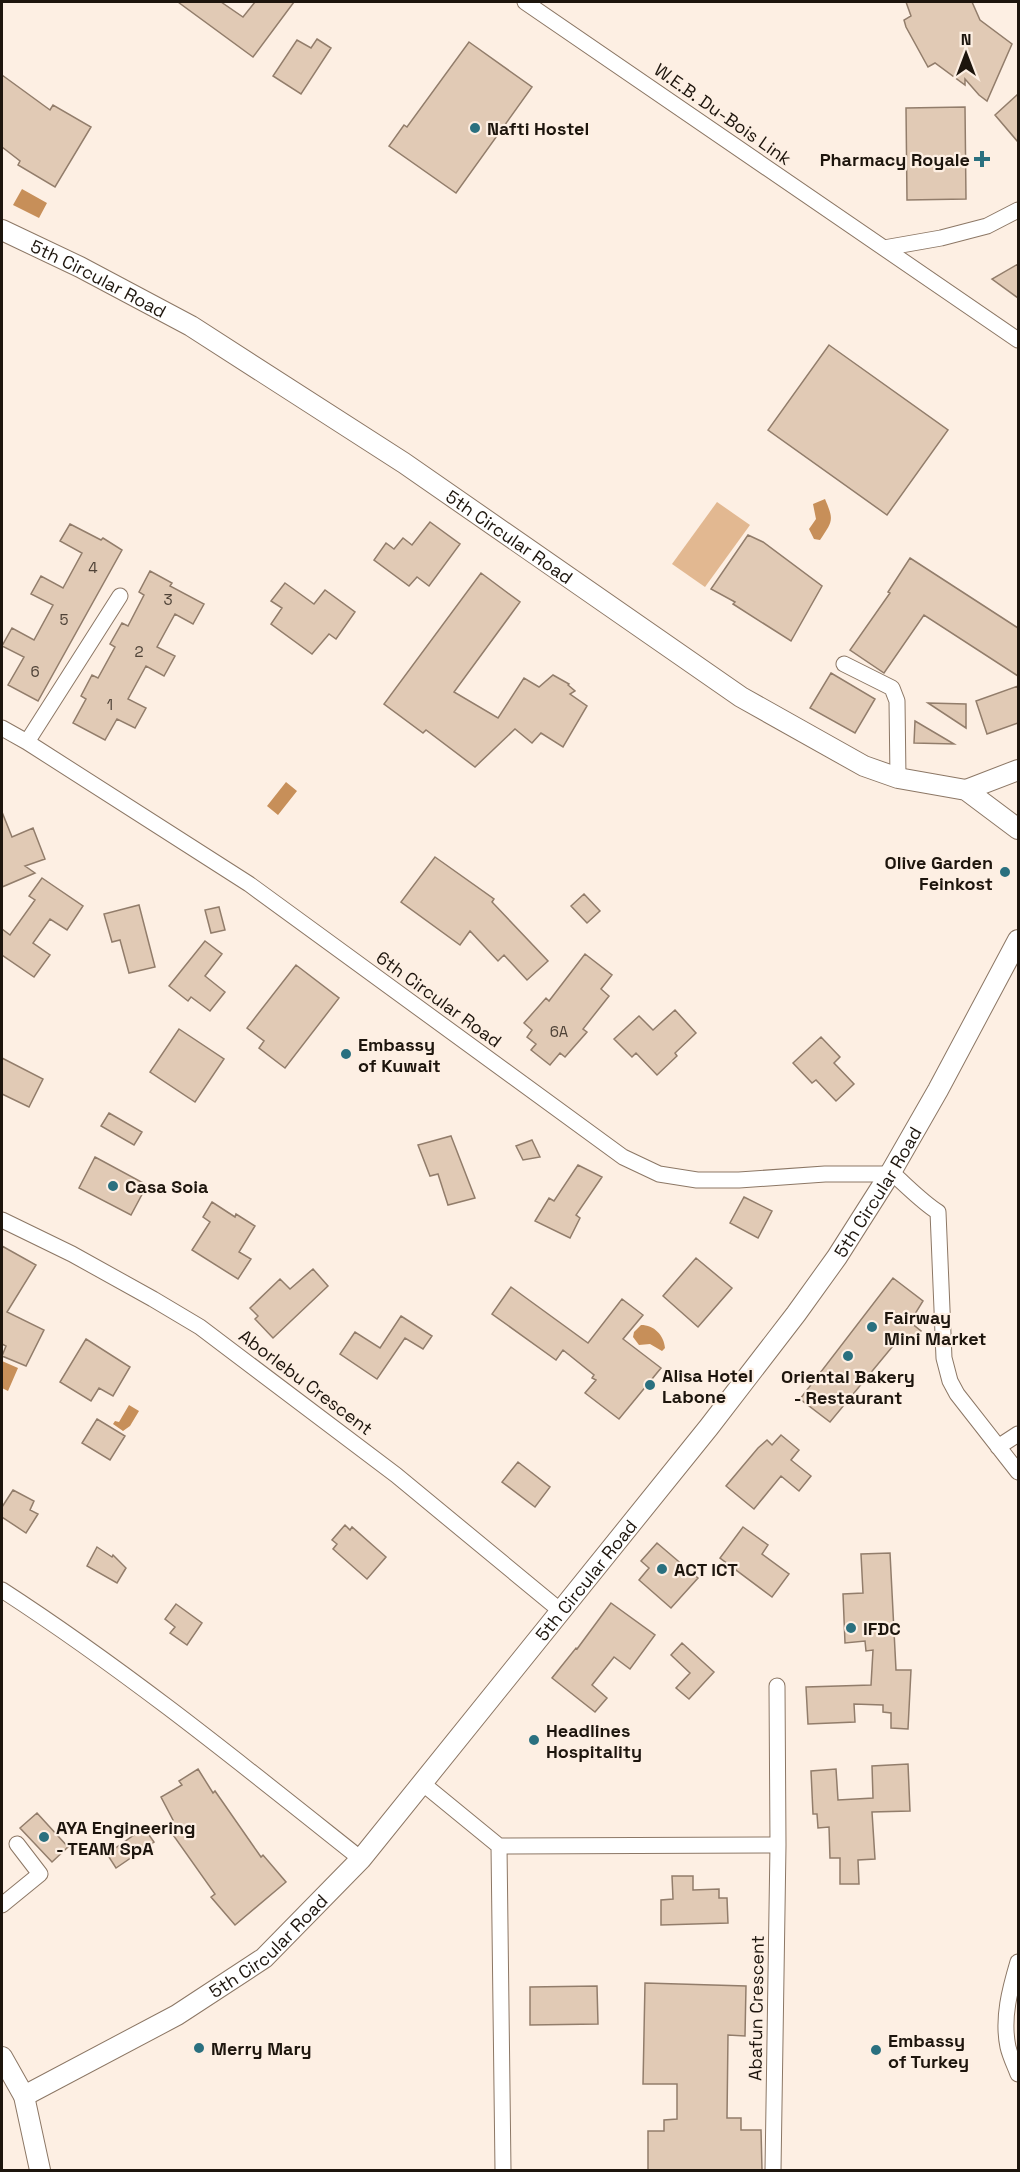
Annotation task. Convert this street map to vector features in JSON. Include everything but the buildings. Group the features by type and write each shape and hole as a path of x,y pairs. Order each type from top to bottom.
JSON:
{"street":[{"name":"W.E.B. Du-Bois Link","path":"525,2 1018,340"},
{"path":"884,248 941,238 987,226 1018,210"},
{"name":"5th Circular Road","path":"2,230 80,267 191,326 413,469 741,697 864,766 898,778 966,790 1018,829"},
{"path":"27,741 120,596"},
{"path":"844,664 892,688 897,701 898,778"},
{"name":"6th Circular Road","path":"2,728 27,741 249,884 623,1157 660,1174 697,1180 891,1173"},
{"path":"966,790 1018,770"},
{"name":"5th Circular Road","path":"24,2096 177,2015 264,1958 361,1859 562,1612 796,1314 844,1247 891,1173 1018,940"},
{"path":"891,1173 938,1212 944,1358 950,1381 957,1394 1018,1472"},
{"name":"Aborlebu Crescent","path":"2,1220 92,1265 200,1327 396,1475 562,1612"},
{"path":"998,1447 1018,1434"},
{"path":"2,1590 45,1618 184,1721 361,1859"},
{"name":"Abafun Crescent","path":"773,2170 778,1845 777,1686"},
{"path":"422,1783 499,1846 778,1845"},
{"path":"2,1905 40,1874 17,1844"},
{"path":"499,1846 503,2170"},
{"path":"1018,1962 1009,1994 1006,2023 1008,2048 1018,2074"},
{"path":"2,2057 24,2096 40,2170"}],"shaded area":[{"path":"22,189 47,203 39,218 13,205"},
{"path":"825,499 831,516 830,524 820,540 814,539 809,529 816,519 813,504"},
{"path":"717,502 750,525 705,587 672,564"},
{"path":"286,782 297,791 278,815 267,806"},
{"path":"641,1325 654,1329 660,1335 665,1348 662,1351 650,1344 639,1345 633,1337 634,1332"},
{"path":"2,1361 18,1368 8,1391 2,1388"},
{"path":"129,1405 139,1411 130,1426 123,1431 113,1424 115,1421 119,1422"}],"place":[{"name":"Nafti Hostel","path":"475,128"},
{"name":"Pharmacy Royale","path":"982,159"},
{"name":"Olive Garden Feinkost","path":"1005,872"},
{"name":"Embassy of Kuwait","path":"346,1054"},
{"name":"Casa Soia","path":"113,1186"},
{"name":"Fairway Mini Market","path":"872,1327"},
{"name":"Oriental Bakery - Restaurant","path":"848,1356"},
{"name":"Alisa Hotel Labone","path":"650,1385"},
{"name":"ACT ICT","path":"662,1569"},
{"name":"IFDC","path":"851,1628"},
{"name":"Headlines Hospitality","path":"534,1740"},
{"name":"AYA Engineering - TEAM SpA","path":"44,1837"},
{"name":"Merry Mary","path":"199,2048"},
{"name":"Embassy of Turkey","path":"876,2050"}]}
